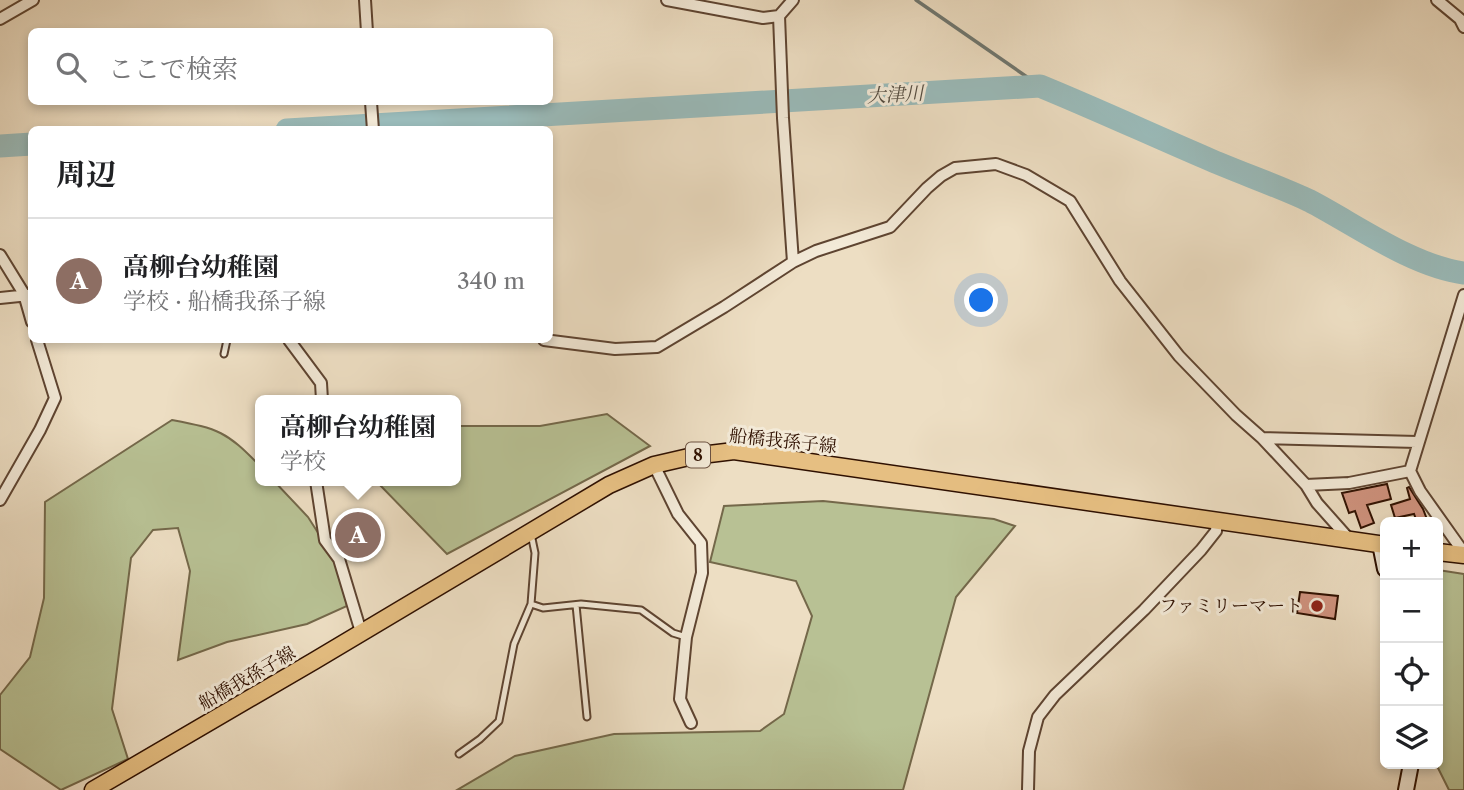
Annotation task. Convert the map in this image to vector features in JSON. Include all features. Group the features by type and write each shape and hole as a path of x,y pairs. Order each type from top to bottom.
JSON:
{"main road":[{"name":"船橋我孫子線","path":"93,790 609,485 653,465 692,456 734,451 1380,544"},
{"path":"1443,552 1464,554"}],"street":[{"path":"0,19 33,0"},
{"path":"365,0 367,28"},
{"path":"667,0 763,18 779,16 793,0"},
{"path":"1437,0 1462,23"},
{"path":"1462,23 1464,8"},
{"path":"779,16 793,262"},
{"path":"371,105 373,125"},
{"path":"553,341 615,349 657,347 793,262 816,251 890,227 927,188 955,168 983,164 1005,167 1026,175 1070,201 1120,281 1179,356 1306,485 1317,503 1349,539"},
{"path":"0,255 28,295 0,298"},
{"path":"1464,295 1410,471 1420,491 1464,554"},
{"path":"0,500 55,398 38,343"},
{"path":"291,343 321,383 322,395"},
{"path":"1262,438 1418,442"},
{"path":"653,465 678,514 701,543 702,573 686,637 680,699 691,723"},
{"path":"1306,485 1349,483 1410,471"},
{"path":"317,486 325,540 339,559 361,632"},
{"path":"1028,790 1029,751 1038,717 1055,695 1144,610 1201,550 1216,531 1217,521"},
{"path":"1406,790 1410,769"}],"lane":[{"path":"224,354 226,343"},
{"path":"459,754 499,721 514,644 531,604 535,553 531,530"},
{"path":"531,604 542,608 576,605 640,610 673,633 686,637"},
{"path":"576,605 587,717"}],"green space":[{"path":"607,414 650,446 447,554 381,486 461,486 461,426 540,426"},
{"path":"172,420 212,429 230,438 255,461 255,486 279,486 308,517 336,561 347,606 307,624 227,642 178,660 190,571 178,528 153,530 131,558 112,709 128,759 61,790 0,749 0,695 30,657 44,598 45,502"},
{"path":"823,501 994,519 1015,526 956,597 903,790 457,790 515,756 614,734 760,731 784,714 812,616 796,581 710,562 724,506"},
{"path":"1443,571 1464,574 1464,790 1449,790 1438,769 1443,769"}],"building":[{"path":"1387,484 1391,499 1367,505 1374,523 1361,528 1355,511 1349,513 1342,493"},
{"path":"1409,487 1426,517 1415,517 1414,514 1395,517 1391,505 1410,499"},
{"path":"1300,592 1338,596 1335,619 1297,613"}],"waterway":[{"path":"916,0 1040,86"},
{"name":"大津川","path":"355,126 1040,86 1310,201 1424,262 1464,273"},
{"name":"大津川","path":"0,146 28,144"}],"place":[{"name":"高柳台幼稚園","path":"358,535"},
{"name":"ファミリーマート","path":"1317,606"}]}
